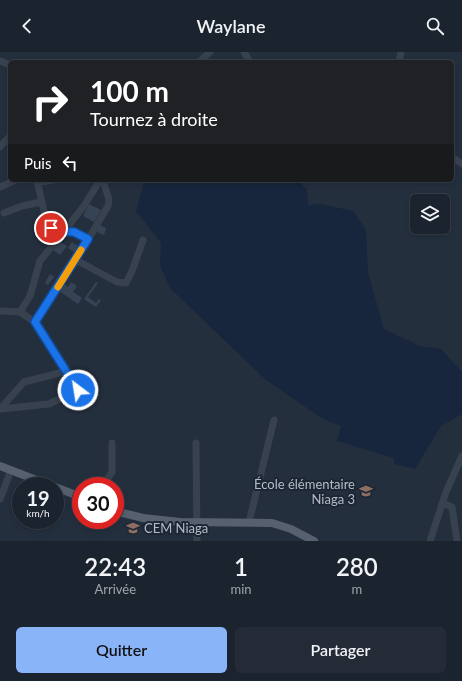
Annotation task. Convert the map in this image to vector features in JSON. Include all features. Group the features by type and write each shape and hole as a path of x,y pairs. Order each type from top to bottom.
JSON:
{"main road":[{"path":"0,466 29,477"},
{"path":"124,513 143,518 196,523 263,522 282,525 314,541"}],"street":[{"path":"201,60 210,52"},
{"path":"0,148 8,138"},
{"path":"0,187 11,182"},
{"path":"37,182 41,202 51,228 53,230 74,232 88,239"},
{"path":"20,312 30,296 40,261 62,231 84,206 99,182"},
{"path":"35,322 76,260 109,203 104,182"},
{"path":"4,213 22,206 41,202"},
{"path":"76,260 117,282 126,283 143,240"},
{"path":"0,310 20,312 35,322 67,370 78,390 49,404 0,409"},
{"path":"0,409 24,382 67,370"},
{"path":"249,522 274,420"},
{"path":"109,477 112,472 112,443"},
{"path":"196,443 197,541"},
{"path":"430,541 442,503 462,456"},
{"path":"0,499 11,470"},
{"path":"454,474 462,473"},
{"path":"442,503 452,507 458,536"}],"water":[{"path":"144,182 300,182 307,190 308,205 321,204 353,211 366,230 368,272 384,329 420,346 441,349 462,372 462,414 441,426 415,469 394,464 394,458 337,441 341,426 323,419 266,380 170,288 160,265 161,243 136,211"}],"building":[{"path":"89,204 101,210 94,222 83,216"},
{"path":"97,224 106,228 104,235 95,231"},
{"path":"59,241 67,246 60,255 53,250"},
{"path":"72,242 81,248 77,254 68,248"},
{"path":"50,274 54,277 48,285 45,283"},
{"path":"71,282 77,286 73,292 82,298 78,304 59,291 64,284 68,287"},
{"path":"96,282 98,283 88,297 96,303 99,299 101,300 96,307 84,299"}],"slow traffic":[{"path":"58,287 81,250"}],"place":[{"name":"École élémentaire Niaga 3","path":"366,491"},
{"name":"CEM Niaga","path":"133,528"}],"route":[{"path":"51,228 58,231 74,232 88,239 55,293 35,322 78,390"}]}
